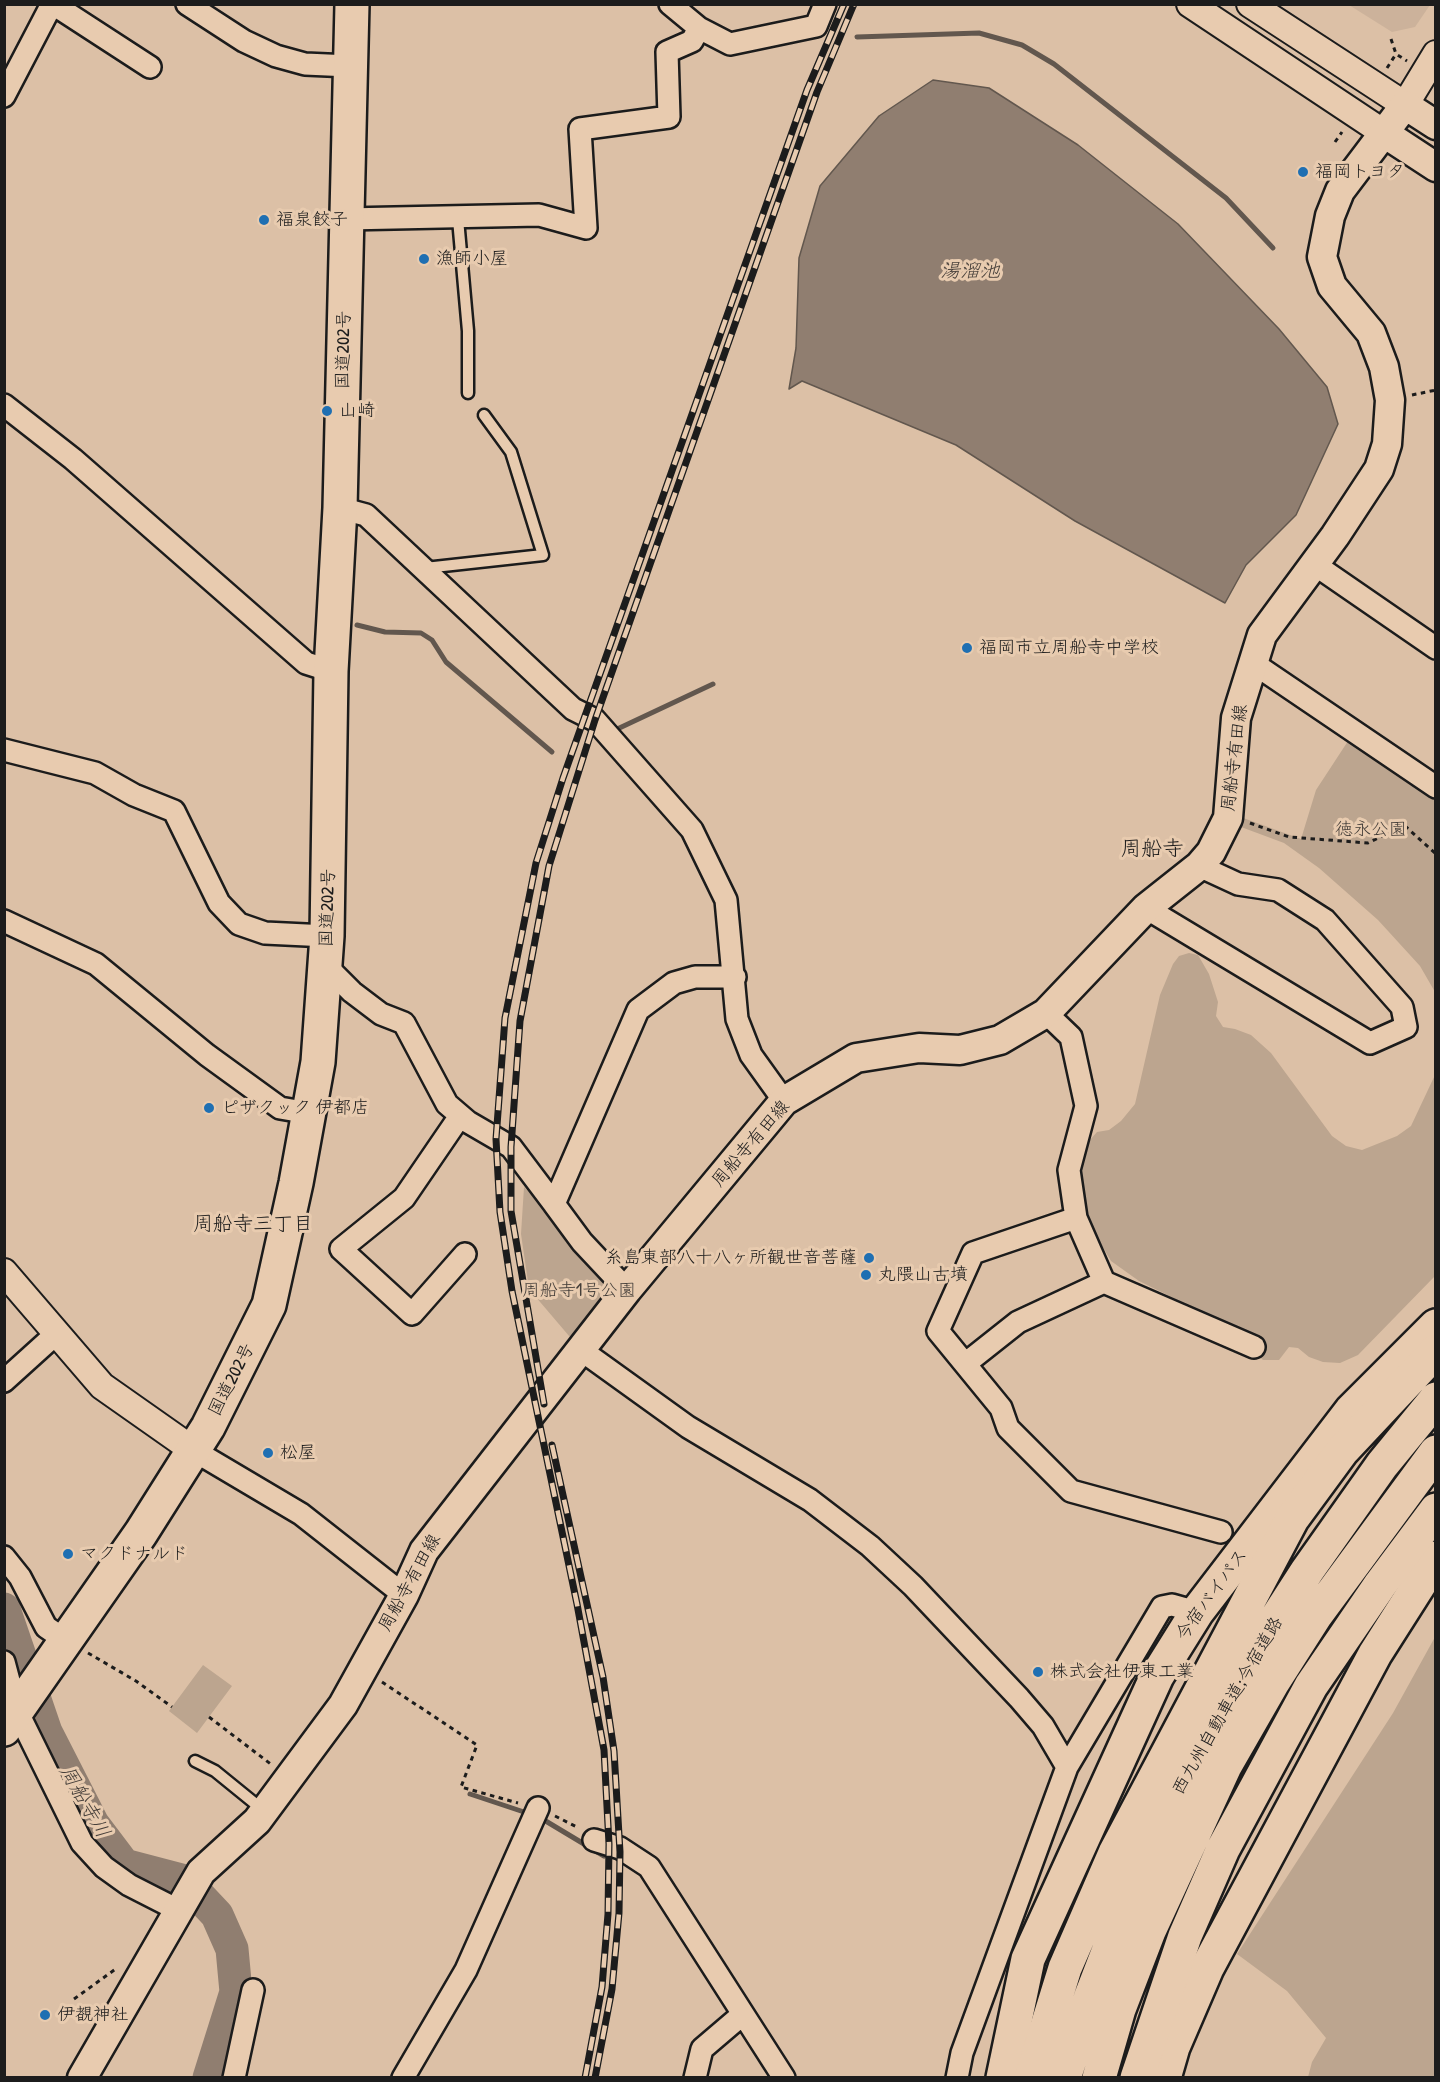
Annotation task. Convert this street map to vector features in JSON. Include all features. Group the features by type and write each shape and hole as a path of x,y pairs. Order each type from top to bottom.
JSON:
{"highway":[{"name":"国道202号","path":"16,1712 141,1533 194,1450 208,1427 269,1305 309,1113 318,1062 326,950 332,670 340,508 352,4"},
{"name":"今宿バイパス","path":"1003,2078 1028,1959 1157,1676 1197,1612 1351,1411 1436,1326"},
{"path":"1030,2078 1065,1968 1115,1853 1292,1519 1342,1451 1436,1351"},
{"name":"西九州自動車道;今宿道路","path":"1064,2078 1091,1996 1125,1908 1204,1740 1247,1664 1307,1571 1382,1465 1436,1399"},
{"name":"西九州自動車道;今宿道路","path":"1098,2078 1119,2009 1149,1931 1225,1766 1272,1684 1316,1616 1436,1452"},
{"path":"1137,2078 1185,1936 1223,1849 1311,1686 1380,1585 1436,1510"},
{"path":"1164,2078 1173,2047 1207,1968 1375,1654 1436,1558"}],"main road":[{"name":"周船寺有田線","path":"82,2078 201,1872 265,1811 291,1779 343,1705 404,1595 423,1551 627,1290 784,1101 856,1058 920,1048 960,1050 1000,1040 1046,1013 1146,908 1199,866 1211,852 1228,818 1236,718 1262,635 1379,469 1387,444 1390,400 1384,367 1371,333 1332,286 1322,257 1324,234 1340,191 1405,105"},
{"path":"1405,105 1436,125"},
{"path":"1384,133 1436,167"}],"street":[{"path":"4,96 53,4 150,67"},
{"path":"187,4 244,41 276,56 305,64 350,66"},
{"path":"670,4 699,28 730,44 816,26 825,4"},
{"path":"1190,4 1384,133"},
{"path":"1250,4 1405,105 1436,54"},
{"path":"346,219 458,219 539,215 586,228 580,129 669,117 668,52 692,41 699,28"},
{"path":"4,405 73,459 306,663 332,670"},
{"path":"340,508 366,515 573,709 595,720 692,830 726,900 735,977 737,1019 751,1055 784,1101"},
{"path":"1314,564 1434,643"},
{"path":"1253,663 1436,787"},
{"path":"4,750 95,773 134,795 174,811 219,903 239,924 326,950 352,992 381,1014 404,1023 447,1104 460,1116 511,1147 582,1242 627,1290"},
{"path":"1146,908 1370,1043 1406,1027 1402,1007 1324,920 1278,890 1238,884 1199,866"},
{"path":"4,921 96,964 207,1055 280,1108 309,1113"},
{"path":"554,1204 638,1010 674,983 695,977 735,977"},
{"path":"1046,1013 1071,1037 1086,1106 1069,1170 1076,1218 1104,1282 1254,1347"},
{"path":"460,1116 404,1198 341,1249 412,1314 465,1254"},
{"path":"1076,1218 973,1253 938,1331 1001,1408 1008,1428 1071,1491 1221,1532"},
{"path":"4,1272 102,1386 194,1450 301,1514 404,1595"},
{"path":"965,1364 1018,1322 1104,1282"},
{"path":"4,1381 56,1334"},
{"path":"581,1350 688,1427 810,1500 870,1546 913,1586 1019,1698 1043,1726 1067,1767"},
{"path":"4,1557 20,1577 58,1650"},
{"path":"957,2078 962,2053 1067,1767 1162,1607 1172,1605 1197,1612"},
{"path":"4,1662 16,1712 82,1843 105,1867 129,1885 178,1910"},
{"path":"402,2078 466,1970 535,1814"},
{"path":"594,1840 620,1848 649,1867 784,2078"},
{"path":"234,2078 253,1990"},
{"path":"695,2078 702,2049 743,2014"}],"lane":[{"path":"458,219 468,330 468,393"},
{"path":"421,569 543,555 511,452 484,415"},
{"path":"195,1761 215,1771 265,1811"}],"path":[{"path":"1228,818 1261,826 1289,837 1368,843 1404,825 1436,854"},
{"path":"58,1650 136,1681 172,1707"},
{"path":"363,1670 477,1745 461,1787 535,1814 569,1822 594,1840"},
{"path":"209,1717 291,1779"},
{"path":"74,1999 121,1965"}],"shaded area":[{"path":"1349,5 1430,5 1415,27 1392,32"}],"green space":[{"name":"徳永公園","path":"1350,738 1436,797 1435,992 1420,966 1378,920 1319,868 1284,843 1233,824 1235,815 1301,839 1316,790"},
{"path":"1189,953 1198,955 1209,974 1218,1002 1216,1016 1223,1027 1251,1035 1271,1053 1332,1136 1346,1146 1362,1150 1397,1136 1411,1126 1435,1075 1435,1276 1358,1355 1340,1363 1323,1362 1309,1357 1298,1348 1289,1347 1279,1360 1263,1360 1224,1323 1139,1281 1111,1261 1089,1224 1080,1172 1083,1154 1089,1141 1097,1132 1109,1130 1121,1121 1135,1104 1160,995 1173,964 1179,956"},
{"name":"周船寺1号公園","path":"524,1187 627,1290 581,1350 529,1289 521,1234"},
{"path":"1435,1637 1435,2077 1308,2077 1312,2062 1326,2038 1287,1991 1237,1954 1393,1713"},
{"path":"203,1665 232,1686 197,1733 169,1711"}],"water":[{"name":"湯溜池","path":"933,80 989,88 1078,145 1178,224 1279,329 1327,387 1338,424 1296,515 1246,565 1225,603 1075,521 956,445 802,381 789,389 796,348 799,258 820,186 879,116"}],"waterway":[{"path":"857,37 979,33 1022,45 1054,64 1226,198 1273,248"},
{"path":"357,625 385,632 421,633 432,640 446,662 552,752"},
{"path":"613,731 713,684"},
{"name":"周船寺川","path":"4,1609 46,1732 93,1824 124,1865 185,1881 217,1915 232,1949 236,1992 209,2078"},
{"path":"470,1794 530,1814"},
{"path":"539,1817 604,1856"}],"railway":[{"path":"585,2078 602,1987 608,1914 609,1844 604,1750 577,1604 512,1291 500,1212 496,1139 505,1018 536,863 563,778 807,90 844,4"},
{"path":"544,1404 511,1211 511,1147 520,1021 549,866 595,720 817,92 854,4"},
{"path":"552,1445 603,1677 614,1751 620,1852 619,1913 612,1989 595,2078"}],"place":[{"name":"福岡トヨタ","path":"1303,172"},
{"name":"福泉餃子","path":"264,220"},
{"name":"漁師小屋","path":"424,259"},
{"name":"山崎","path":"327,411"},
{"name":"福岡市立周船寺中学校","path":"967,648"},
{"name":"ピザクック 伊都店","path":"209,1108"},
{"name":"糸島東部八十八ヶ所観世音菩薩","path":"869,1258"},
{"name":"丸隈山古墳","path":"866,1275"},
{"name":"松屋","path":"268,1453"},
{"name":"マクドナルド","path":"68,1554"},
{"name":"株式会社伊東工業","path":"1038,1672"},
{"name":"伊覩神社","path":"45,2015"}],"district":[{"name":"周船寺","path":"1152,849"},
{"name":"周船寺三丁目","path":"253,1225"}]}
